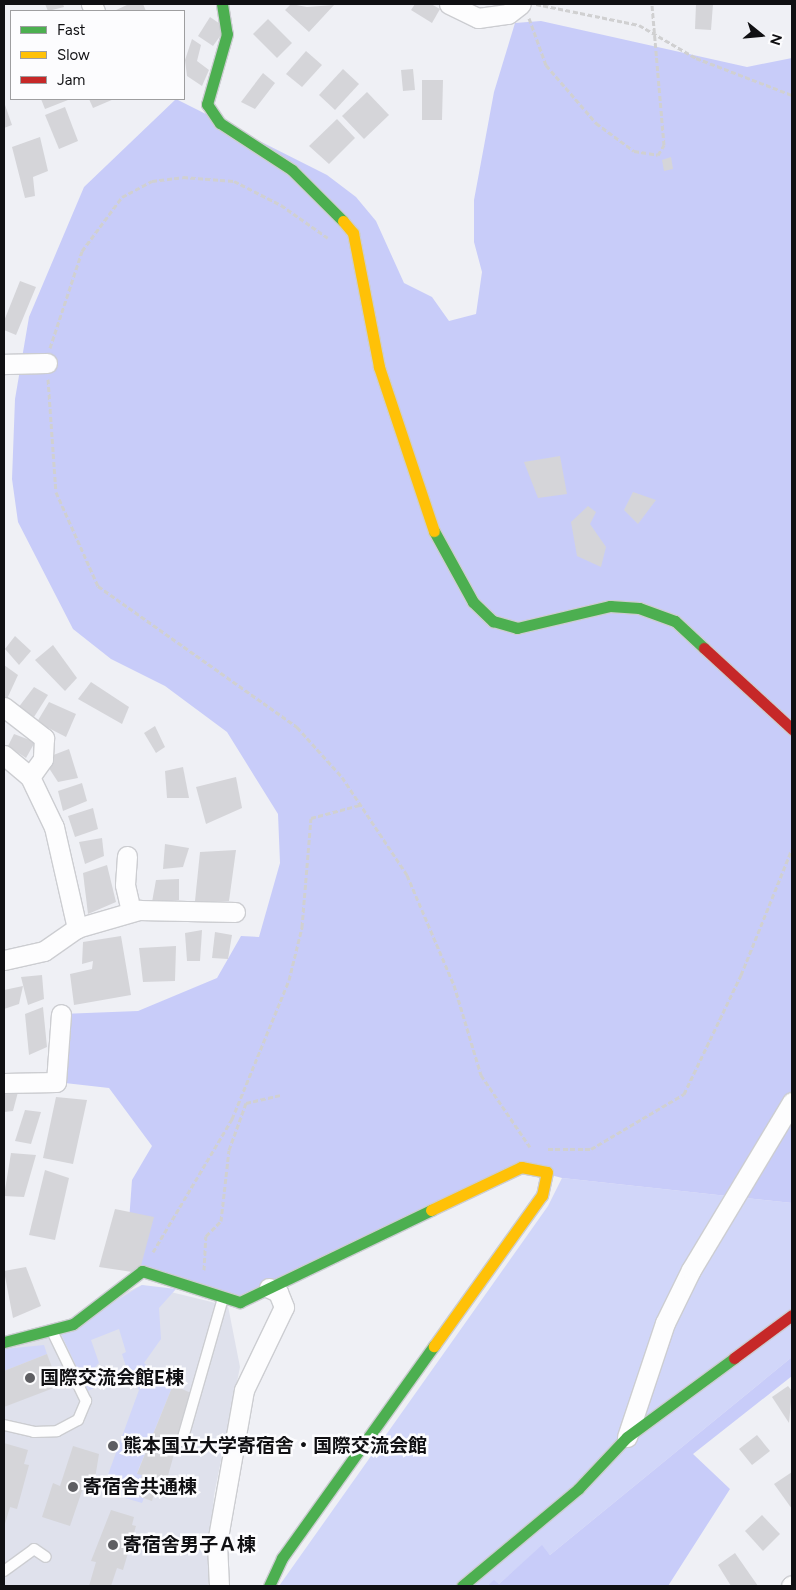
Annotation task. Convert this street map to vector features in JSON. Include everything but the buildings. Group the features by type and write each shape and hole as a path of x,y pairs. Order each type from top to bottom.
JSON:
{"street":[{"path":"222,4 227,34 207,104 220,123 292,170 330,204 352,233 379,367 418,490 433,529 473,602 492,621 517,628 610,606 639,608 675,621 792,729"},
{"path":"449,4 478,18 508,14 524,8"},
{"path":"4,364 47,363"},
{"path":"4,706 44,738 43,759 30,777"},
{"path":"4,755 30,777 54,828 77,928"},
{"path":"127,856 125,885 131,911"},
{"path":"4,960 44,951 77,928 131,911 235,912"},
{"path":"4,1083 56,1082 61,1014"},
{"path":"627,1437 674,1306 792,1102"},
{"path":"4,1342 52,1330 96,1311 142,1271 240,1302 521,1167 547,1172 542,1195 282,1558 269,1586"},
{"path":"219,1586 217,1543 244,1390 284,1307 278,1292 269,1288"},
{"path":"462,1586 578,1489 627,1437 792,1315"}],"lane":[{"path":"182,1441 223,1297"},
{"path":"4,1425 34,1432 57,1431 78,1420 86,1401 52,1330"},
{"path":"4,1571 34,1549 46,1557"}],"path":[{"path":"533,4 639,25 696,58 792,95"},
{"path":"524,8 546,65 596,123 634,150 658,155 664,145 652,4"},
{"path":"332,241 281,205 234,181 183,177 152,181 122,197 82,251 55,325 47,363 56,492 98,586 297,727 342,777 407,875 454,985 482,1075 532,1150 591,1149 684,1094 749,958 792,849"},
{"path":"142,1271 232,1118 289,980 302,927 311,818 360,805"},
{"path":"203,1290 206,1236 221,1221 229,1150 246,1103 280,1095"}],"shaded area":[{"path":"541,21 747,67 792,58 792,1203 562,1178 521,1167 240,1302 142,1271 129,1221 132,1180 152,1146 109,1088 56,1082 61,1014 138,1011 217,978 241,936 259,937 280,863 278,814 227,732 165,686 111,659 73,629 18,522 12,479 15,399 29,317 84,187 175,100 327,175 356,197 376,221 404,283 432,297 449,321 476,314 482,272 474,242 474,200 494,92 515,23"},
{"path":"562,1178 792,1203 792,1357 550,1555 542,1546 499,1584 494,1581 487,1586 279,1586 548,1206"},
{"name":"熊本国立大学寄宿舎・国際交流会館","path":"142,1285 228,1306 240,1367 214,1495 208,1586 4,1586 4,1349"},
{"path":"142,1285 176,1289 159,1308 161,1339 144,1363 173,1385 137,1473 142,1475 135,1495 144,1498 142,1503 102,1491 139,1390 134,1383 125,1383 130,1379 122,1354 126,1352 119,1329 91,1340 99,1363 94,1368 98,1386 88,1391 61,1334"},
{"path":"44,1345 47,1354 4,1371 4,1349"},
{"path":"792,1357 792,1376 693,1454 730,1489 668,1586 487,1586 494,1580 499,1584 542,1545 550,1555"}],"traffic: fast":[{"path":"222,4 227,34 207,104 220,123 292,170 343,221"},
{"path":"434,531 473,602 493,621 517,628 610,606 639,608 675,621 704,648"},
{"path":"4,1342 73,1324 142,1271 240,1302 431,1210"},
{"path":"269,1586 282,1558 434,1346"},
{"path":"462,1586 578,1489 627,1437 734,1358"}],"traffic: slow":[{"path":"343,221 353,233 379,367 434,531"},
{"path":"431,1210 521,1167 547,1172 542,1195 434,1346"}],"traffic: jam":[{"path":"704,648 792,729"},
{"path":"734,1358 792,1315"}],"place":[{"name":"国際交流会館E棟","path":"30,1378"},
{"name":"熊本国立大学寄宿舎・国際交流会館","path":"113,1446"},
{"name":"寄宿舎共通棟","path":"73,1487"},
{"name":"寄宿舎男子Ａ棟","path":"113,1545"}]}
